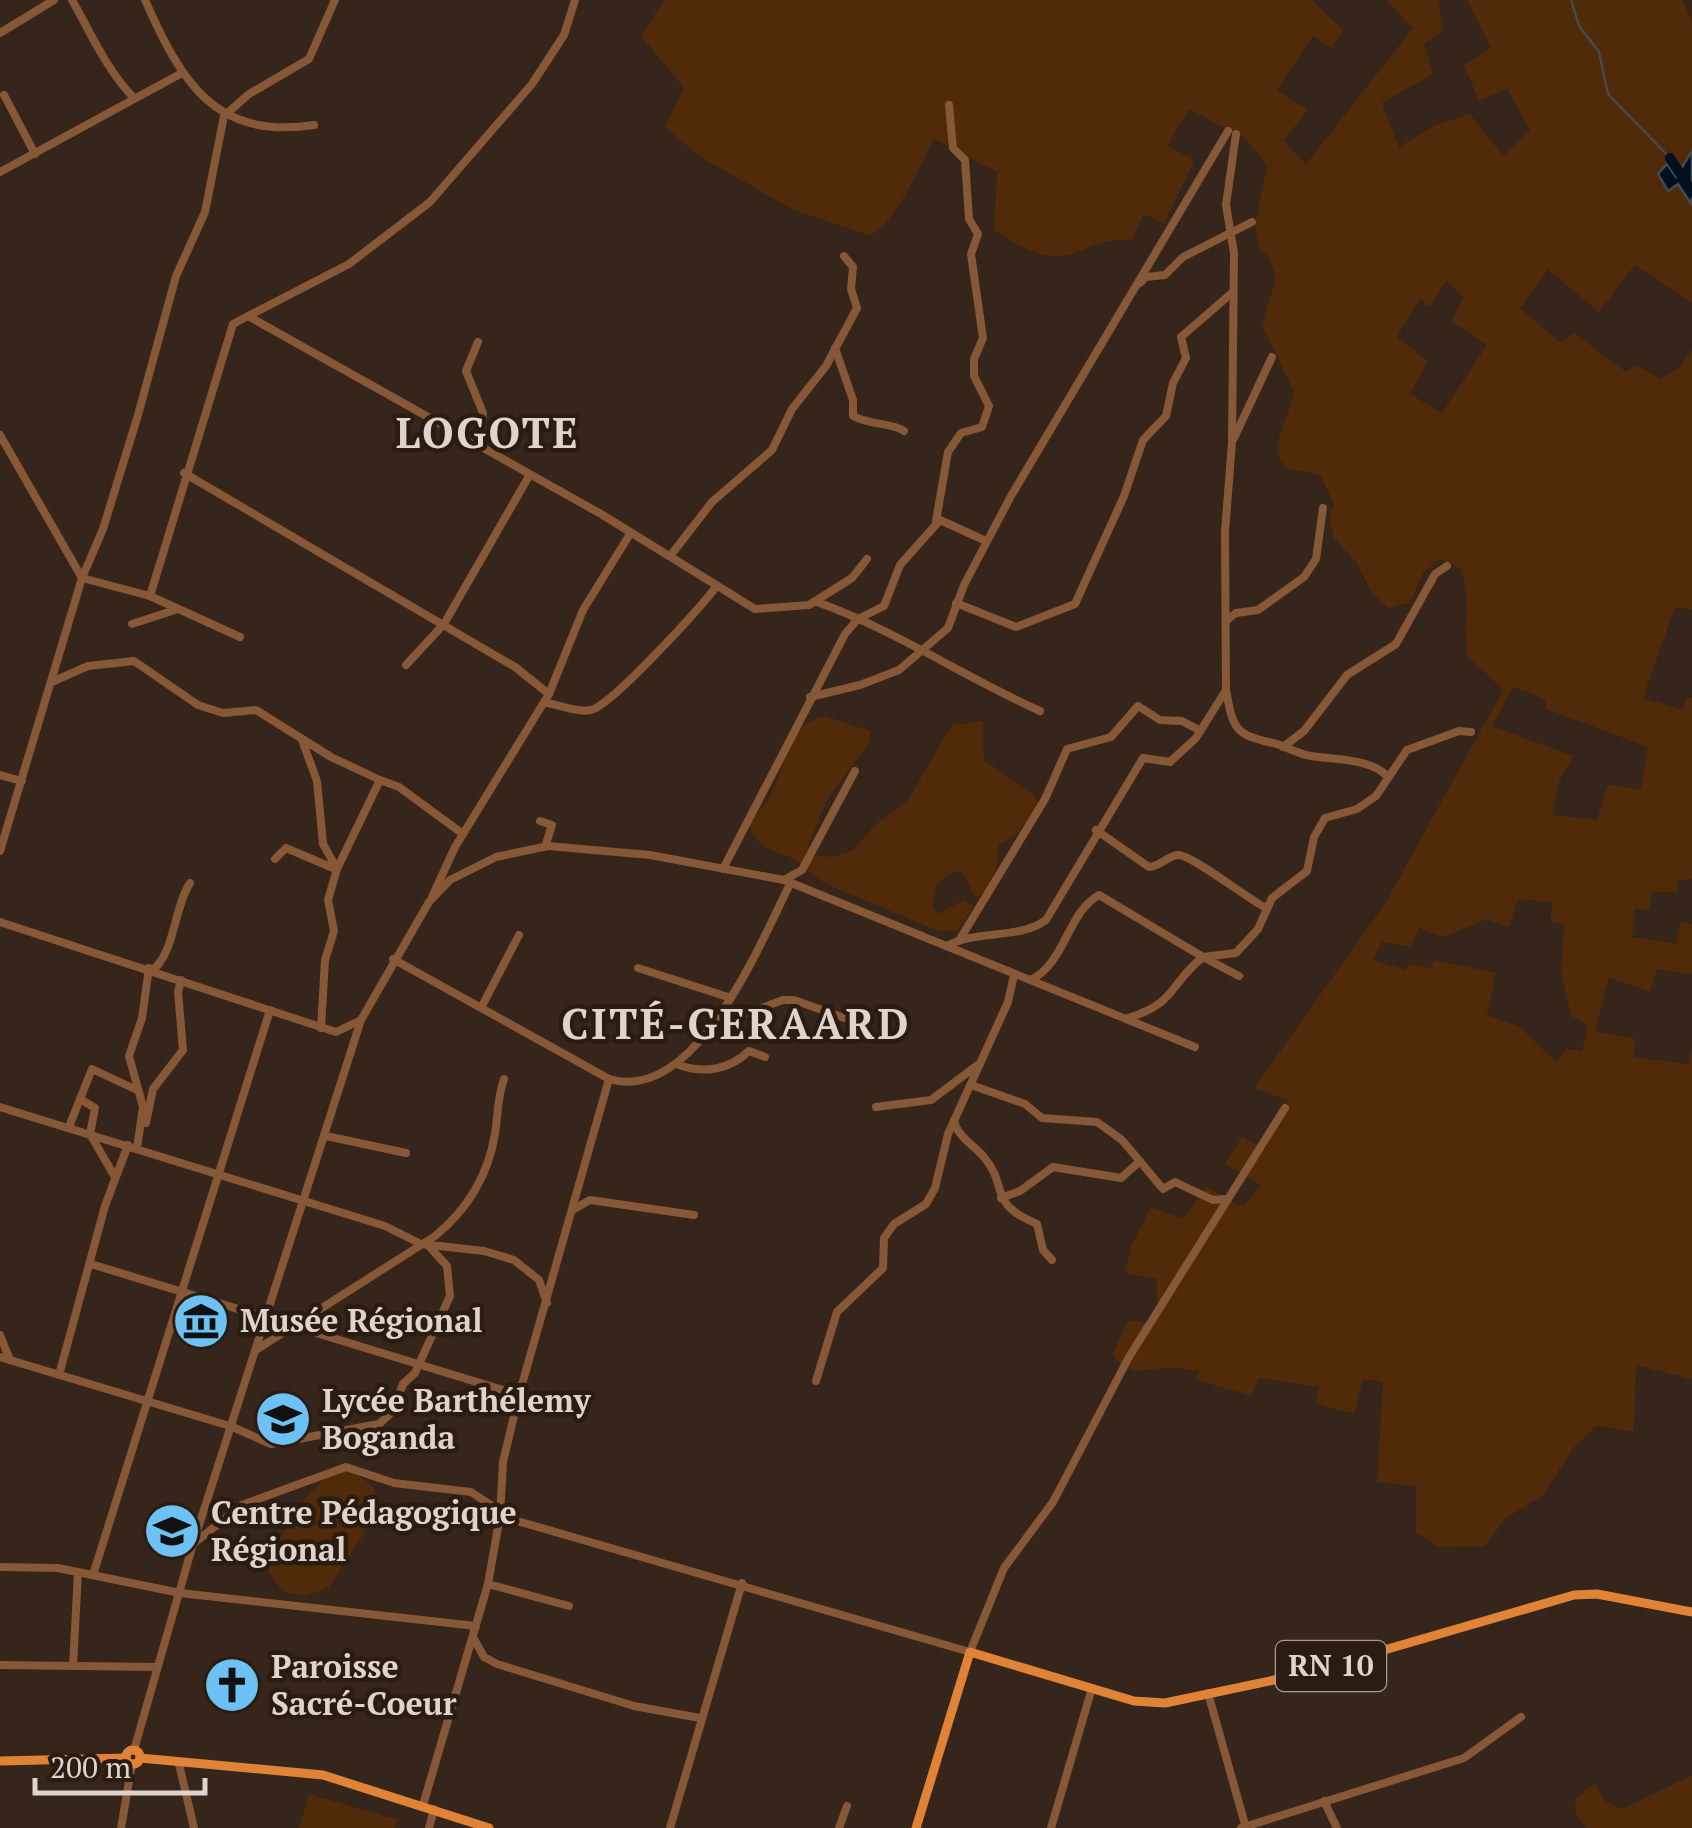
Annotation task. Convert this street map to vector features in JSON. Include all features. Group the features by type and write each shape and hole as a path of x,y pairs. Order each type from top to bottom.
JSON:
{"main road":[{"name":"RN 10","path":"970,1652 1148,1704 1332,1666 1574,1595 1597,1594 1692,1612"},
{"path":"916,1828 970,1652"},
{"path":"0,1761 133,1757 307,1772 489,1828"}],"street":[{"path":"0,33 54,0"},
{"path":"72,0 95,35 108,69 134,97"},
{"path":"144,0 182,73 224,116 262,126 314,125"},
{"path":"0,852 82,578 104,528 176,276 205,212 224,116 249,94 308,58 335,0"},
{"path":"150,596 184,473 233,324 349,264 430,202 532,84 564,35 575,0"},
{"path":"0,172 182,73"},
{"path":"4,95 35,154"},
{"path":"723,870 795,735 810,697 858,620 884,606 900,564 936,522 948,452 961,434 982,427 990,406 974,376 974,359 984,338 971,254 978,234 969,219 965,160 953,148 949,105"},
{"path":"810,697 860,686 899,670 948,628 986,541 1136,284 1232,132 1226,205 1232,232 1232,442 1225,532 1226,690 1230,714 1241,734 1250,741 1315,757 1338,757 1380,770 1387,776"},
{"path":"1136,284 1146,277 1165,275 1183,256 1252,222"},
{"path":"670,555 712,502 772,450 792,408 835,348 857,308 850,289 854,267 844,256"},
{"path":"956,603 1016,627 1075,604 1124,496 1143,440 1166,416 1173,383 1186,358 1181,336 1232,292"},
{"path":"248,316 670,555 755,609 816,602 852,578 867,560"},
{"path":"478,342 466,372 482,413 480,446"},
{"path":"835,348 853,400 852,416 874,426 892,424 904,431"},
{"path":"1232,442 1272,357"},
{"path":"0,436 82,578 150,596 240,637"},
{"path":"184,473 525,674 546,698 587,711 597,708 640,671 716,587"},
{"path":"406,665 444,624 528,476"},
{"path":"1226,621 1236,614 1258,610 1304,577 1316,559 1322,508"},
{"path":"936,522 948,522 986,541"},
{"path":"121,1828 133,1757 193,1544 306,1202 361,1020 463,834 546,698 579,618 630,534"},
{"path":"1283,747 1304,732 1347,675 1396,644 1435,574 1446,566"},
{"path":"816,602 879,626 1040,711"},
{"path":"132,624 178,609"},
{"path":"53,682 88,666 134,661 198,705 223,713 256,710 302,740 399,787 463,834"},
{"path":"947,946 960,939 1035,928 1046,920 1096,830 1143,758 1170,762 1182,754 1226,690"},
{"path":"960,939 1045,799 1067,748 1110,737 1138,706 1160,720 1182,721 1199,730"},
{"path":"1203,957 1226,957 1245,947 1266,908 1307,871 1314,837 1324,818 1357,809 1376,796 1407,750 1459,730 1471,732"},
{"path":"302,740 317,781 323,844 335,868"},
{"path":"393,959 609,1079 643,1081 678,1064 732,998 787,881 802,870 855,770"},
{"path":"0,776 22,782"},
{"path":"321,1028 327,949 334,931 328,900 335,868 380,780"},
{"path":"540,822 552,825 545,847"},
{"path":"1096,830 1149,866 1160,866 1178,854 1200,861 1234,891 1266,908"},
{"path":"429,902 450,880 496,857 545,847 650,854 787,881 822,892 1195,1047"},
{"path":"275,859 286,848 335,868"},
{"path":"802,870 822,892"},
{"path":"171,976 163,961 173,918 190,883"},
{"path":"1030,980 1050,966 1086,908 1099,895 1239,976"},
{"path":"0,922 321,1028 336,1032 352,1028 361,1020"},
{"path":"482,1006 520,934"},
{"path":"1127,1018 1166,1002 1203,957"},
{"path":"143,1130 143,1107 129,1056 142,1018 151,969 163,961"},
{"path":"638,968 732,998"},
{"path":"816,1381 837,1312 884,1268 881,1246 894,1224 926,1204 935,1188 954,1120 1008,1002 1014,975"},
{"path":"59,1375 115,1177 143,1130 153,1089 183,1050 178,992 181,980"},
{"path":"710,1027 782,1000 794,1000 850,1020"},
{"path":"93,1575 270,1010"},
{"path":"336,1032 350,1050"},
{"path":"678,1064 704,1072 749,1051 766,1057"},
{"path":"876,1107 931,1100 980,1064"},
{"path":"68,1127 92,1069 137,1090"},
{"path":"256,1350 425,1245 462,1213 493,1146 496,1108 504,1079"},
{"path":"429,1828 429,1807 488,1584 520,1395 609,1079"},
{"path":"971,1085 1025,1104 1042,1118 1097,1122 1164,1189 1175,1182 1213,1200 1226,1199"},
{"path":"80,1099 95,1108 90,1134 115,1177"},
{"path":"0,1106 384,1226 425,1245 448,1266 452,1286 418,1366 403,1384 393,1411 378,1424 270,1444 230,1426 5,1358 0,1335"},
{"path":"193,1544 242,1504 346,1467 394,1484 472,1492 499,1513 970,1652 1004,1568 1053,1502 1102,1406 1284,1108"},
{"path":"954,1120 956,1130 988,1161 1001,1198 1019,1218 1037,1224 1043,1250 1052,1260"},
{"path":"326,1136 406,1153"},
{"path":"1001,1198 1020,1191 1054,1167 1121,1178 1140,1161"},
{"path":"573,1210 590,1200 694,1215"},
{"path":"425,1245 484,1251 514,1260 539,1280 547,1303"},
{"path":"91,1264 520,1395"},
{"path":"0,1568 78,1572 180,1593 476,1626"},
{"path":"73,1666 78,1572"},
{"path":"670,1828 742,1583"},
{"path":"488,1584 569,1606"},
{"path":"474,1638 484,1658 497,1664 634,1706 700,1718"},
{"path":"0,1666 157,1666"},
{"path":"1051,1828 1092,1688"},
{"path":"1208,1693 1244,1828 1464,1758 1521,1717"},
{"path":"180,1764 194,1828"},
{"path":"1324,1801 1337,1828"},
{"path":"839,1828 847,1806"},
{"path":"450,1828 452,1815"}],"shaded area":[{"path":"664,0 1311,0 1344,30 1331,48 1313,36 1277,90 1308,110 1283,141 1306,164 1413,28 1386,0 1439,0 1442,31 1424,44 1433,74 1382,103 1399,147 1436,125 1470,114 1503,156 1530,130 1507,89 1479,101 1464,65 1491,48 1467,0 1682,0 1692,21 1692,151 1676,178 1692,205 1692,303 1635,265 1599,312 1548,270 1520,308 1561,343 1574,333 1626,372 1636,365 1661,379 1680,367 1692,350 1692,610 1675,607 1643,698 1683,710 1686,697 1692,698 1692,879 1678,880 1677,893 1652,892 1649,909 1635,909 1632,937 1677,944 1680,922 1692,924 1692,974 1657,969 1650,992 1609,977 1595,1031 1635,1039 1634,1057 1689,1064 1692,1047 1692,1379 1636,1365 1634,1432 1597,1425 1574,1447 1543,1495 1505,1519 1485,1546 1439,1547 1416,1533 1416,1486 1377,1482 1383,1382 1363,1379 1354,1414 1316,1404 1318,1387 1258,1378 1252,1396 1196,1380 1198,1371 1136,1370 1125,1367 1112,1355 1128,1321 1148,1323 1157,1306 1157,1279 1125,1273 1131,1246 1151,1207 1183,1219 1206,1187 1243,1207 1261,1185 1225,1164 1242,1137 1265,1150 1288,1100 1254,1088 1386,902 1503,690 1468,656 1460,568 1440,559 1423,573 1410,603 1388,608 1372,593 1357,563 1334,538 1329,516 1334,505 1321,476 1292,470 1281,461 1278,442 1293,390 1262,325 1276,277 1268,256 1259,248 1255,226 1267,165 1246,139 1189,109 1168,145 1194,161 1164,224 1144,214 1132,240 1107,241 1073,254 1054,256 1031,250 994,231 997,172 934,139 897,208 878,230 868,235 794,210 700,157 665,127 684,88 641,36","holes":["1446,281 1464,297 1451,321 1487,345 1442,413 1410,394 1428,361 1397,337 1420,299 1430,307","1513,687 1546,699 1546,709 1648,747 1641,790 1608,784 1597,820 1552,815 1559,782 1573,756 1492,726","1518,899 1552,902 1551,923 1564,924 1561,972 1571,1016 1588,1025 1582,1051 1566,1049 1557,1063 1520,1027 1487,1015 1496,973 1434,960 1431,968 1409,964 1405,970 1373,960 1382,942 1411,947 1419,928 1443,937 1487,919 1509,927"]},
{"path":"826,716 870,731 870,742 828,798 808,846 813,855 833,857 853,850 874,826 908,800 952,725 983,721 984,760 1034,795 1039,804 1015,836 998,846 997,867 984,894 975,897 962,871 952,872 936,885 933,905 937,914 965,900 974,906 958,930 938,931 824,883 792,858 764,847 750,831 776,785 793,738 811,721"},
{"path":"343,1470 368,1483 380,1509 329,1587 307,1596 282,1591 267,1569 279,1540 306,1498"},
{"path":"1692,1775 1692,1828 1586,1828 1576,1814 1575,1799 1595,1783 1606,1802 1623,1809"},
{"path":"309,1794 398,1820 395,1828 299,1828"}],"water":[{"path":"1692,151 1692,205 1678,184 1668,191 1658,174 1667,164 1676,177"}],"waterway":[{"path":"1571,0 1579,26 1599,52 1608,94 1670,158"},
{"path":"1670,158 1692,192"}],"place":[{"name":"Musée Régional","path":"201,1321"},
{"name":"Lycée Barthélemy Boganda","path":"283,1419"},
{"name":"Centre Pédagogique Régional","path":"172,1531"},
{"name":"Paroisse Sacré-Coeur","path":"232,1685"}],"district":[{"name":"LOGOTE","path":"488,433"},
{"name":"CITÉ-GERAARD","path":"736,1024"}]}
